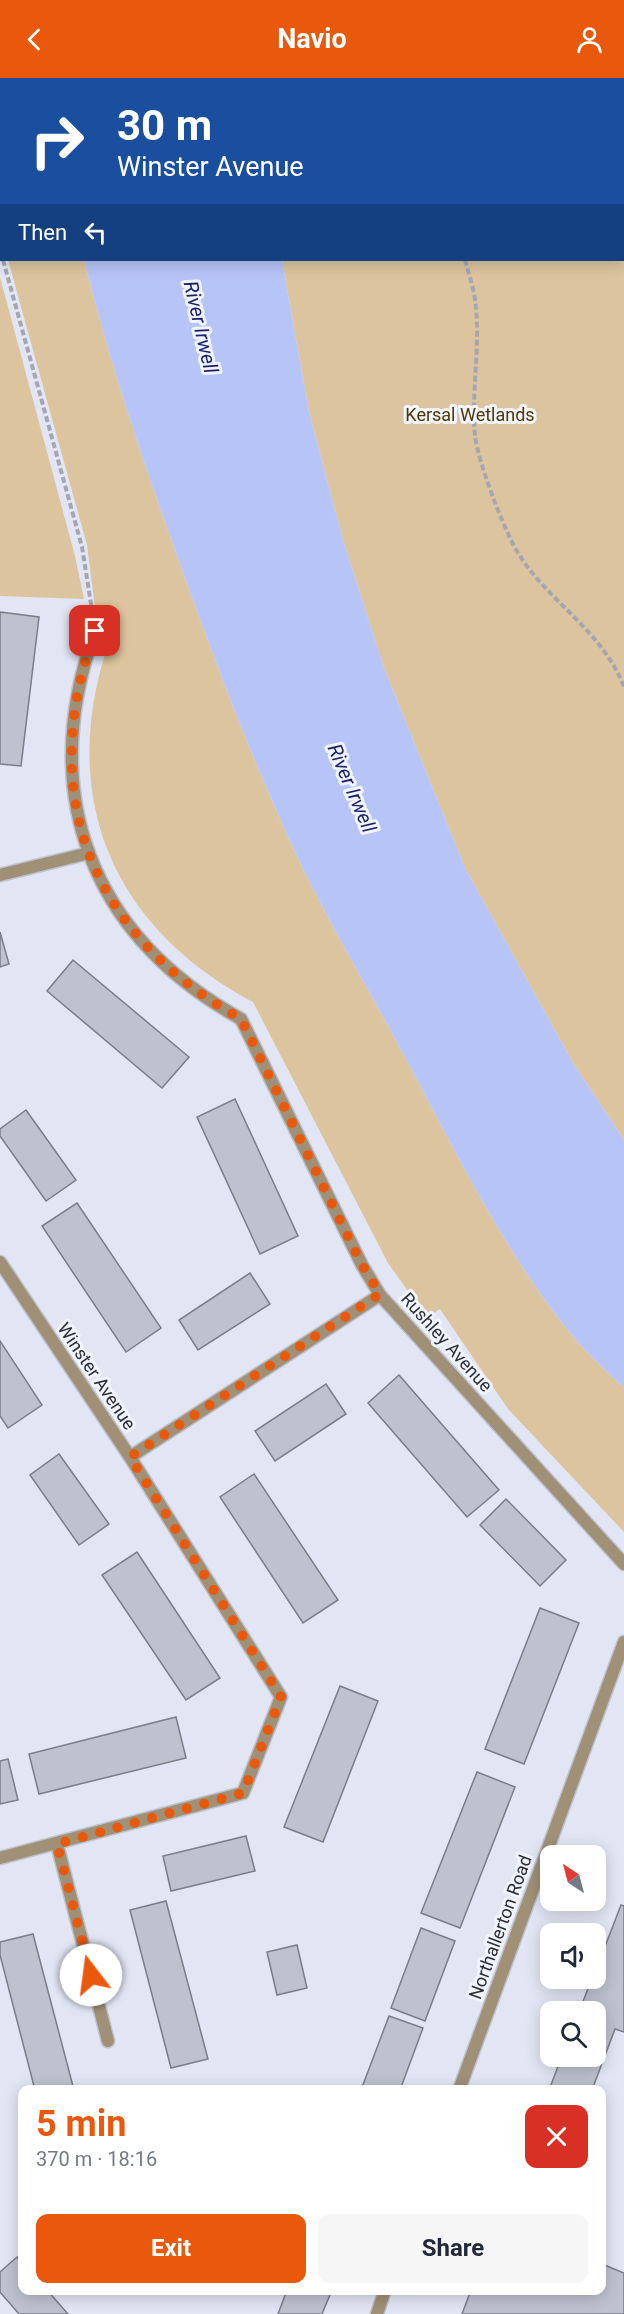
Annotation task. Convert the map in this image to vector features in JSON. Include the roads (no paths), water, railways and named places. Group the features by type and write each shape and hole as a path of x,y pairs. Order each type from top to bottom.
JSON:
{"street":[{"name":"Rushley Avenue","path":"95,631 82,667 74,704 70,742 72,780 78,817 89,854 120,913 149,951 176,978 207,1000 241,1019 362,1265 380,1294 624,1564"},
{"path":"0,875 89,854"},
{"name":"Winster Avenue","path":"0,1262 130,1457 281,1697 243,1793 0,1858"},
{"path":"130,1457 380,1294"},
{"name":"Northallerton Road","path":"461,2085 624,1642"},
{"path":"57,1844 108,2041"},
{"path":"377,2314 384,2295"}],"water":[{"name":"River Irwell","path":"84,261 282,261 309,412 343,540 384,668 465,868 573,1063 624,1140 624,1388 583,1348 557,1316 508,1245 465,1170 302,867 273,803 213,655 148,473 103,332"}],"park label":[{"name":"Kersal Wetlands","path":"470,414"}]}
